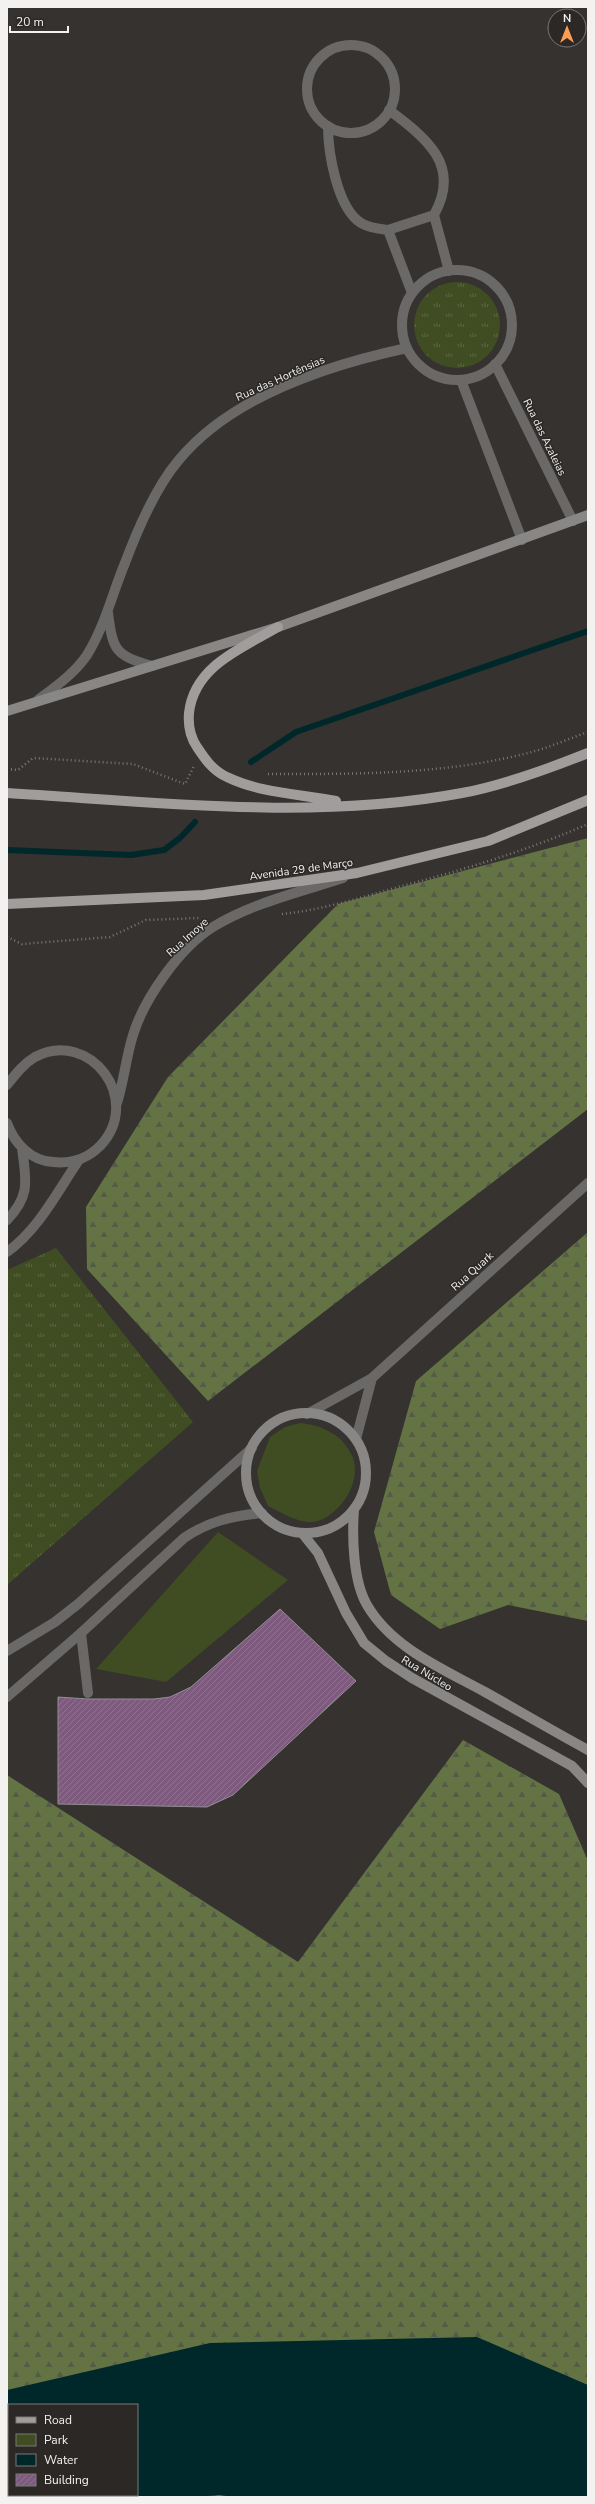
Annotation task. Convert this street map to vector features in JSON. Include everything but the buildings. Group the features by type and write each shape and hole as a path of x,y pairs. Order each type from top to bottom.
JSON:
{"main road":[{"path":"278,627 223,658 208,671 197,686 190,702 188,720 192,740 209,764 225,777 251,787 357,806"},
{"path":"7,793 235,806 357,806 462,793 519,778 588,753"},
{"name":"Avenida 29 de Março","path":"7,904 204,895 358,873 488,840 588,800"}],"street":[{"path":"358,45 371,50 382,58 391,69 395,83 394,97 389,110 380,121 369,129 355,132 341,131 328,126 312,109 308,96 307,83 312,70 319,59 330,50 343,46 358,45"},
{"path":"389,110 426,139 438,158 444,182 444,194 434,215 449,271"},
{"path":"328,126 329,156 337,186 346,204 361,223 388,230 434,215"},
{"path":"388,230 412,293"},
{"path":"449,271 466,271 483,277 497,287 507,301 511,318 511,334 506,351 495,364 480,375 461,380 442,378 427,372 415,361 407,348 402,330 404,311 412,293 422,282 435,275 449,271"},
{"name":"Rua das Hortênsias","path":"38,700 65,679 86,656 108,611 125,563 148,511 177,462 207,430 242,407 317,373 407,348"},
{"name":"Rua das Azaleias","path":"495,364 573,521"},
{"path":"461,380 522,540"},
{"path":"7,711 38,700 278,627 588,515"},
{"path":"108,611 115,647 128,658 152,666"},
{"name":"Rua Imoye","path":"79,1160 95,1152 108,1138 115,1121 117,1103 133,1035 148,999 176,960 212,928 255,908 358,873"},
{"path":"7,1085 20,1068 35,1057 52,1051 71,1052 88,1058 103,1070 113,1085 117,1103"},
{"path":"7,1123 11,1134 22,1148 34,1157 48,1162 64,1163 79,1160"},
{"path":"7,1220 18,1209 24,1196 27,1180 22,1148"},
{"path":"7,1252 20,1243 35,1226 79,1160"},
{"name":"Rua Quark","path":"306,1414 372,1378 588,1183"},
{"path":"356,1439 372,1378"},
{"path":"7,1651 49,1626 78,1604 252,1448 262,1434 274,1423 290,1416 306,1414 325,1416 342,1425 356,1439 364,1456 367,1471 365,1486 354,1510 336,1525 320,1532 302,1533 275,1525 262,1513 252,1499 247,1482 247,1465 252,1448"},
{"name":"Rua Núcleo","path":"354,1510 353,1549 366,1604 397,1640 432,1664 588,1750"},
{"path":"7,1696 81,1633 184,1538 201,1526 216,1520 262,1513"},
{"name":"Rua Núcleo","path":"302,1533 318,1553 346,1613 364,1643 386,1661 412,1678 572,1766 588,1783"},
{"path":"81,1633 88,1694"}],"path":[{"path":"264,774 390,774 478,764 529,753 588,732"},
{"path":"7,769 18,770 33,758 133,764 185,784 193,767 205,758"}],"green space":[{"path":"457,282 473,285 481,289 493,301 497,309 500,325 497,341 493,349 481,361 473,365 457,368 441,365 433,361 421,349 417,341 414,325 417,309 421,301 433,289 441,285"},
{"path":"588,838 588,1109 208,1401 87,1269 86,1207 168,1077 338,904"},
{"path":"588,1232 588,1621 508,1605 440,1629 391,1595 374,1532 416,1381"},
{"path":"56,1248 193,1422 7,1585 7,1270"},
{"path":"300,1423 316,1426 338,1437 349,1450 353,1458 355,1468 351,1488 340,1506 323,1519 314,1522 296,1519 268,1506 260,1488 257,1471 270,1437 285,1427"},
{"path":"218,1532 288,1580 166,1682 96,1669"},
{"path":"463,1740 559,1794 588,1861 588,2497 7,2497 7,1775 298,1962"}],"water":[{"path":"477,2337 588,2385 588,2497 233,2497 219,2495 198,2497 92,2497 90,2496 138,2496 138,2404 8,2404 8,2432 7,2431 7,2390 210,2343"}],"waterway":[{"path":"251,762 296,732 588,631"},
{"path":"7,850 131,855 164,850 180,838 195,822"}]}
